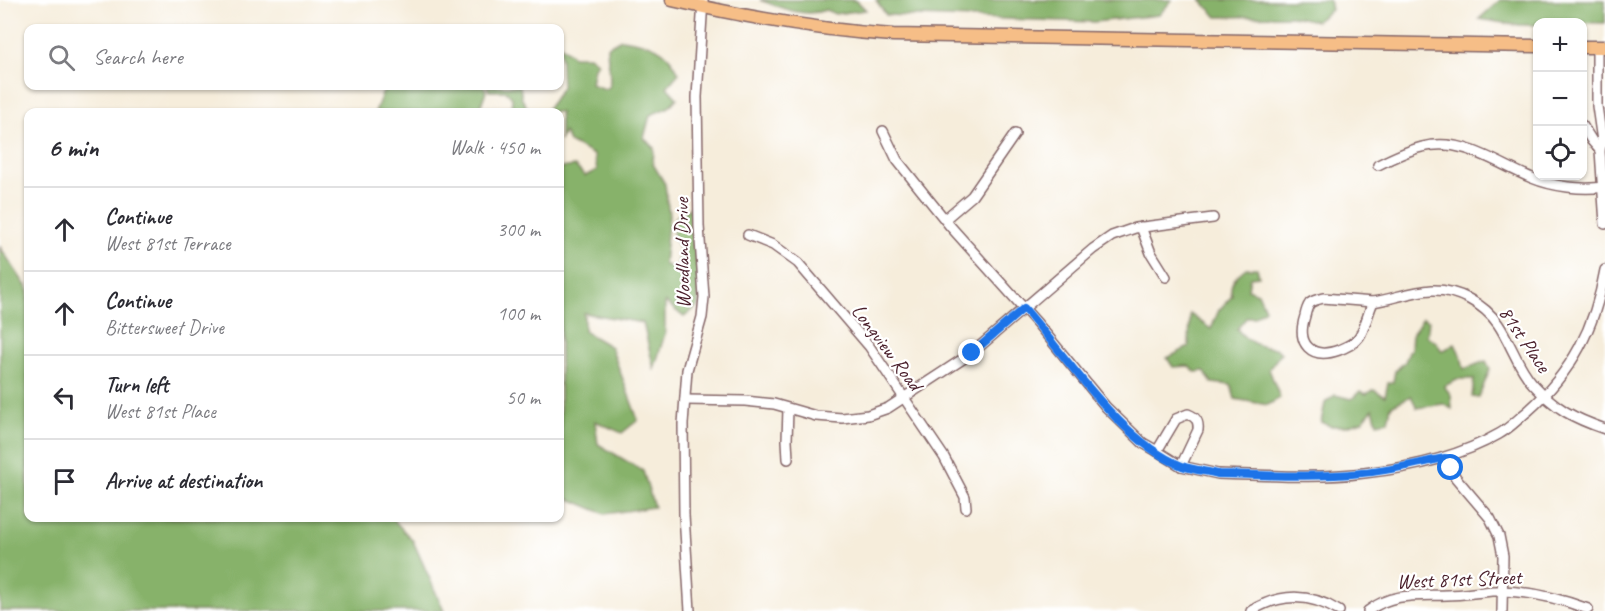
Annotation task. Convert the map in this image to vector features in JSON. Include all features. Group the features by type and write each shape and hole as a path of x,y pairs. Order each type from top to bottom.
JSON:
{"main road":[{"path":"672,0 703,4 809,27 893,35 1533,46"}],"street":[{"name":"Woodland Drive","path":"690,611 684,515 683,424 687,370 702,317 704,297 699,226 697,97 703,4"},
{"path":"1601,47 1597,105 1602,141 1600,150 1605,224"},
{"path":"1583,126 1600,150"},
{"path":"883,131 897,160 1106,407 1143,443 1181,466 1218,474 1326,476 1375,472 1445,458 1500,433 1559,381 1588,330 1603,295 1605,270"},
{"path":"945,219 972,196 1015,134"},
{"path":"1378,165 1422,147 1448,146 1488,155 1545,183 1572,188 1604,187"},
{"path":"685,400 774,404 830,417 855,417 888,408 972,353 1093,249 1112,236 1141,227 1213,218"},
{"path":"1141,227 1151,253 1166,278"},
{"name":"Longview Road","path":"748,235 773,245 798,263 869,346 944,457 965,497 966,508"},
{"name":"81st Place","path":"1374,302 1360,336 1355,342 1325,354 1308,349 1304,341 1303,322 1308,305 1314,301 1334,298 1374,302 1432,290 1455,293 1482,309 1498,324 1522,370 1545,395 1574,418 1605,429"},
{"path":"788,409 788,459"},
{"path":"1157,451 1176,419 1188,414 1193,416 1199,424 1198,430 1181,466"},
{"path":"1445,458 1456,478 1490,518 1499,536 1503,556 1502,611"},
{"name":"West 81st Street","path":"1368,611 1385,601 1402,596 1503,591 1557,599 1588,609"},
{"path":"1251,611 1269,602 1296,597 1315,599 1339,611"}],"green space":[{"path":"760,0 850,0 857,1 866,10 835,14 826,10 809,13 784,9"},
{"path":"876,0 1172,0 1159,15 1094,22 886,15"},
{"path":"1201,0 1329,0 1331,10 1316,21 1292,16 1217,17"},
{"path":"1500,0 1605,0 1605,23 1587,23 1587,18 1533,18 1533,25 1516,25 1479,19"},
{"path":"621,39 648,44 668,56 679,73 667,87 677,98 669,107 650,115 644,138 654,148 653,164 665,184 669,215 664,264 677,271 680,250 673,236 675,218 693,206 700,266 698,306 684,317 665,302 665,334 654,369 643,323 584,313 584,331 611,347 638,420 622,433 595,421 598,444 643,471 654,507 605,514 564,497 564,167 575,166 585,176 597,170 594,155 569,142 564,132 564,108 548,108 560,90 564,90 564,48 573,56 589,56 598,63 594,67 591,84 605,89 609,87 610,82 607,47"},
{"path":"386,90 486,91 480,108 377,108"},
{"path":"521,90 522,99 528,108 511,108 512,98 506,91 489,91"},
{"path":"0,247 24,283 24,522 396,522 413,541 444,611 0,611"},
{"path":"1246,268 1257,268 1259,276 1250,277 1248,289 1258,293 1265,309 1254,317 1247,317 1237,329 1254,343 1276,348 1281,353 1269,369 1280,398 1268,405 1235,399 1231,385 1212,383 1204,371 1196,372 1189,366 1173,367 1167,358 1189,347 1190,314 1211,329 1219,310 1232,296 1231,287 1234,280"},
{"path":"1423,318 1429,321 1427,336 1436,342 1442,351 1455,344 1464,369 1486,361 1490,369 1479,397 1472,397 1474,379 1459,379 1444,386 1451,395 1452,409 1443,404 1417,408 1411,396 1391,406 1388,421 1377,423 1373,409 1362,421 1346,426 1330,426 1321,422 1325,403 1335,395 1352,399 1360,391 1366,394 1374,390 1385,396 1388,383 1393,382 1395,371 1405,362 1411,350 1412,334"}],"route":[{"path":"972,353 1024,308 1106,407 1143,443 1181,466 1201,471 1218,474 1326,476 1364,473 1445,458 1451,468"}]}
